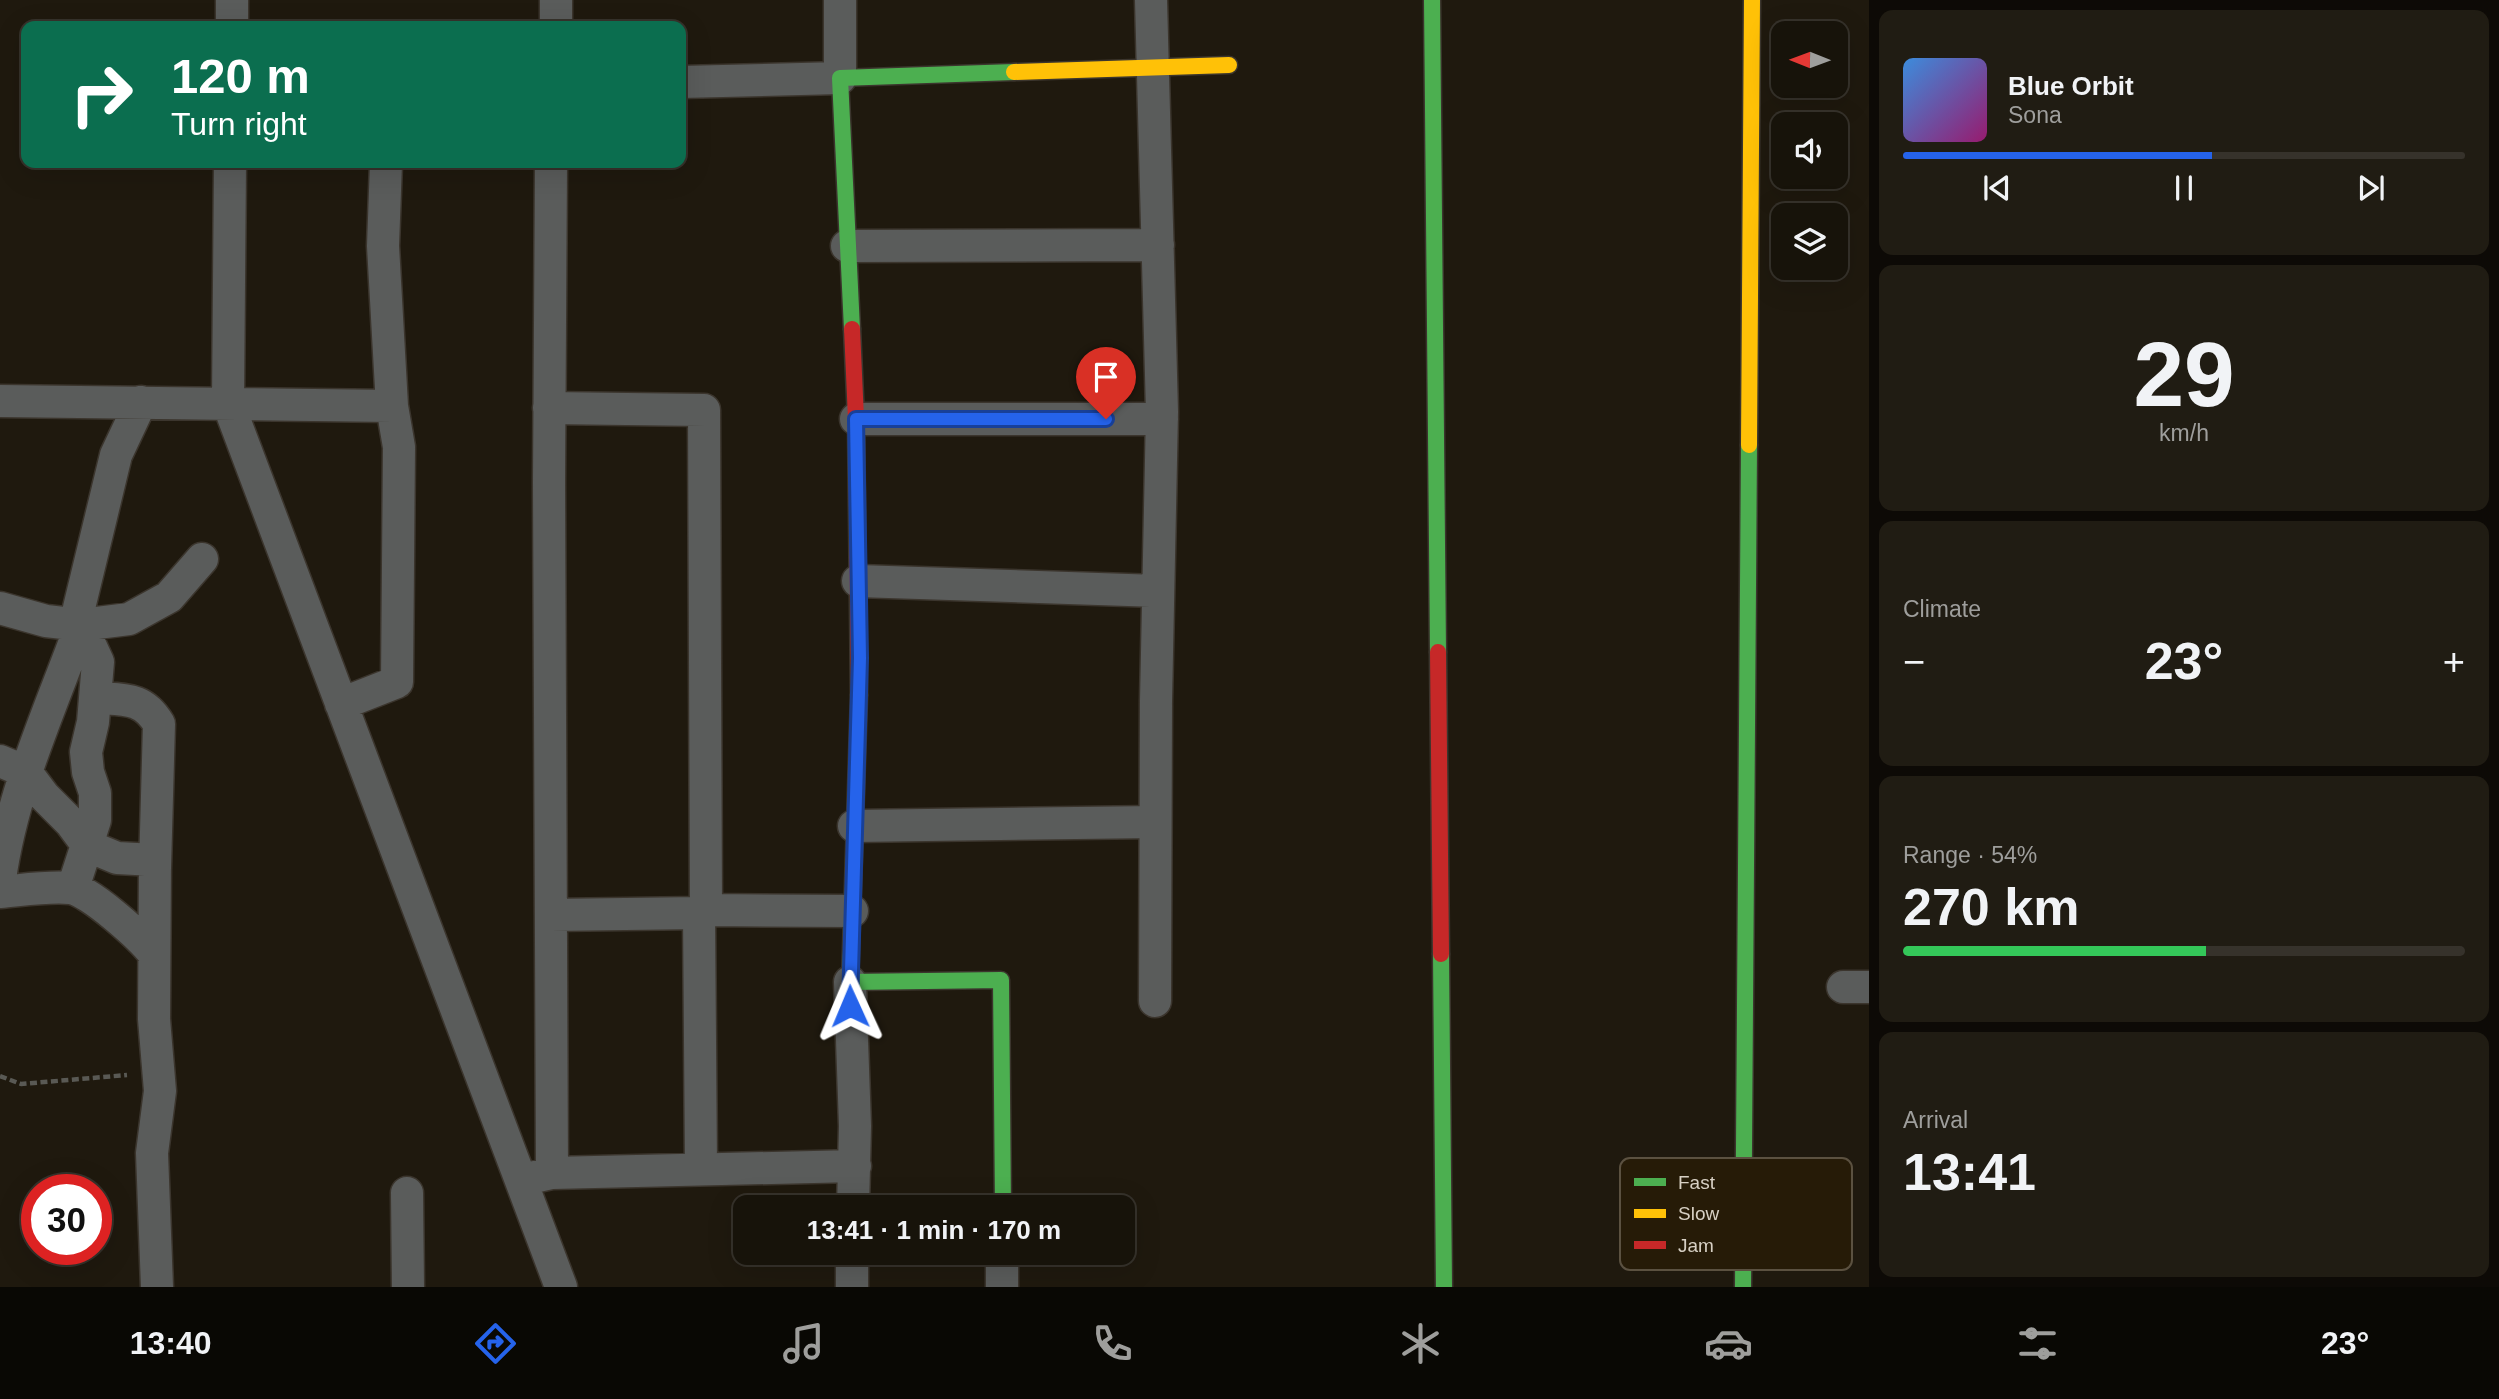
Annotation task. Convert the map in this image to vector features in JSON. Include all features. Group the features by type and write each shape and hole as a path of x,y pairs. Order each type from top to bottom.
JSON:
{"street":[{"path":"232,0 232,21"},
{"path":"555,21 556,0"},
{"path":"840,0 839,78 856,419 860,658 850,982 854,1195"},
{"path":"1151,0 1162,419 1155,822 1155,1001"},
{"path":"1432,0 1444,1287"},
{"path":"1744,1158 1752,0"},
{"path":"686,82 1229,65"},
{"path":"230,168 228,403 561,1287"},
{"path":"341,704 397,682 399,447 392,406 383,246 386,168"},
{"path":"551,168 549,408 552,1173"},
{"path":"847,246 1157,245"},
{"path":"0,401 392,406"},
{"path":"73,888 95,820 95,793 88,772 86,752 96,698 99,662 81,625 79,608 116,455 141,402"},
{"path":"549,408 704,410 701,1168"},
{"path":"856,419 1162,419"},
{"path":"0,608 46,621 81,625 130,619 169,597 202,559"},
{"path":"858,581 1158,592"},
{"path":"0,879 13,766 81,625"},
{"path":"96,698 129,701 149,707 159,724 160,774 155,868"},
{"path":"13,766 72,823 88,846 117,858 155,860 154,954 160,1091 152,1153 157,1287"},
{"path":"855,826 1155,822"},
{"path":"0,892 73,888 96,901 119,922 136,932 154,954"},
{"path":"551,915 852,911"},
{"path":"850,982 1001,980 1003,1195"},
{"path":"521,1180 552,1173 855,1166"},
{"path":"407,1193 408,1287"},
{"path":"852,1265 852,1287"},
{"path":"1002,1265 1002,1287"}],"path":[{"path":"0,1076 21,1084 158,1076"}],"traffic: fast":[{"path":"1432,0 1438,652"},
{"path":"852,329 840,78 1014,72"},
{"path":"1744,1158 1749,445"},
{"path":"859,695 850,982 1001,980 1003,1195"},
{"path":"1441,954 1444,1287"},
{"path":"1743,1270 1743,1287"}],"traffic: slow":[{"path":"1749,445 1752,0"},
{"path":"1014,72 1229,65"}],"traffic: jam":[{"path":"852,329 856,419 859,695"},
{"path":"1438,652 1441,954"}],"route":[{"path":"850,1006 860,658 856,419 1106,419"}]}
